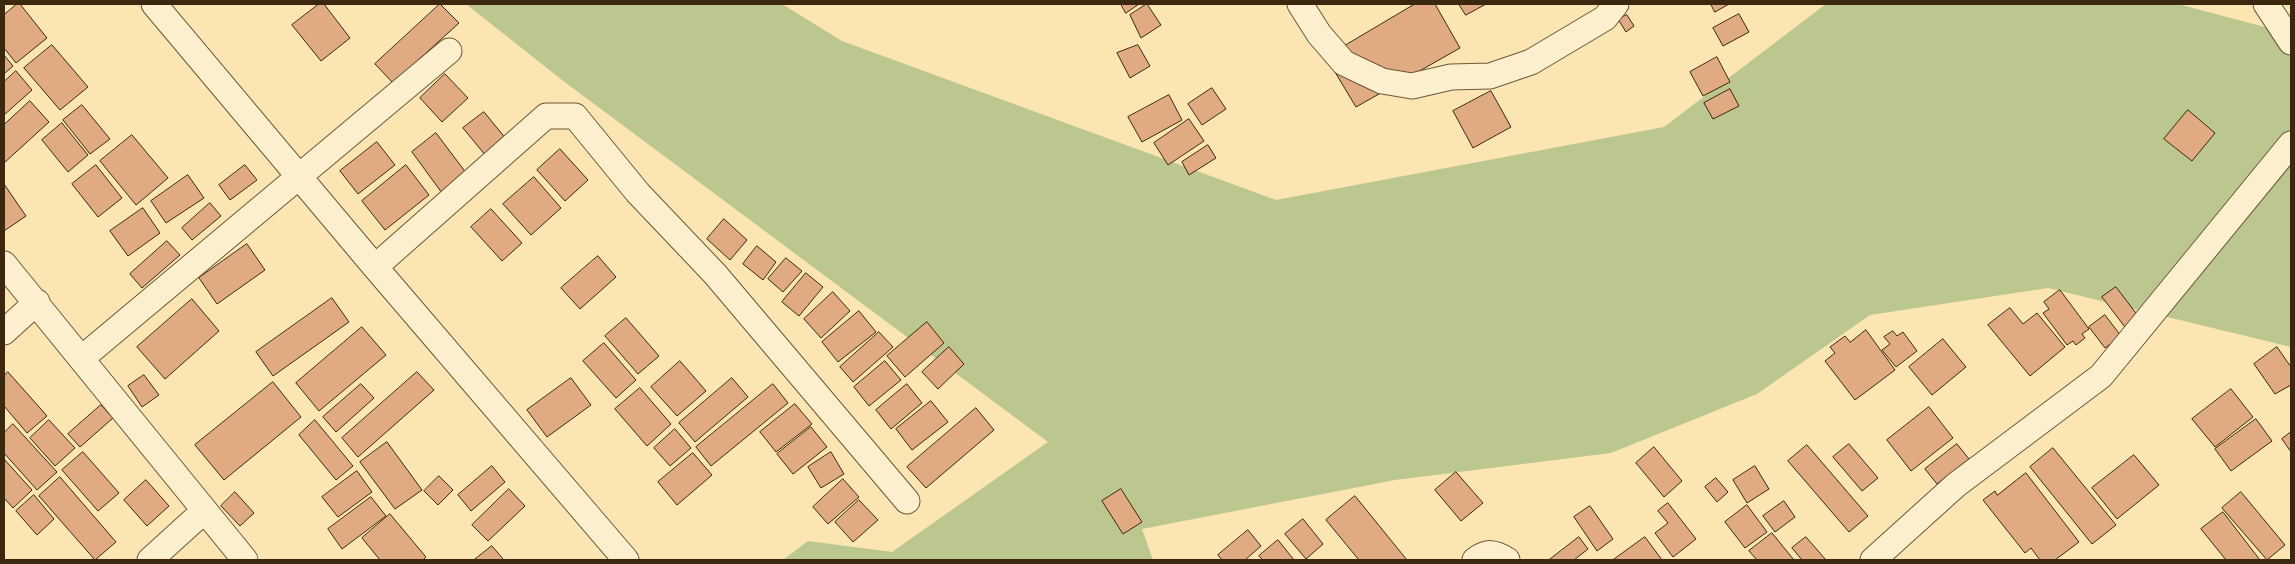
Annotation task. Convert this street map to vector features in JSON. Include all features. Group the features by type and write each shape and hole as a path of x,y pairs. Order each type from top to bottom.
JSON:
{"street":[{"path":"154,4 375,267 626,560"},
{"path":"1300,4 1319,34 1344,63 1382,81 1412,86 1451,77 1490,76 1531,62 1605,18 1616,4"},
{"path":"2266,4 2291,42"},
{"path":"82,358 449,51"},
{"path":"375,267 546,116 574,116 638,193 715,274 907,501"},
{"path":"1873,560 1956,485 2101,376 2291,144"},
{"path":"4,264 37,302 245,560"},
{"path":"4,332 37,302"},
{"path":"150,560 204,511"},
{"path":"1475,560 1489,552 1507,560"}],"green space":[{"path":"466,4 782,4 842,41 1276,200 1664,127 1826,4 2178,4 2291,34 2291,347 2048,288 1870,315 1757,394 1611,453 1395,480 1142,529 1153,560 783,560 808,541 892,552 1048,442 562,80"}],"building":[{"path":"17,4 20,4 47,38 16,63 4,48 4,15"},
{"path":"319,4 324,4 350,38 321,61 292,25"},
{"path":"440,4 459,23 393,83 375,64"},
{"path":"1121,4 1139,4 1126,13"},
{"path":"1147,4 1161,25 1141,38 1130,15"},
{"path":"1415,4 1435,4 1460,48 1356,107 1326,57"},
{"path":"1459,4 1486,4 1466,15"},
{"path":"1711,4 1729,4 1715,12"},
{"path":"1739,14 1749,32 1723,46 1713,28"},
{"path":"1627,15 1634,26 1626,32 1618,19"},
{"path":"52,45 88,87 60,110 24,68"},
{"path":"1138,45 1150,66 1130,78 1117,53"},
{"path":"4,55 13,66 4,74"},
{"path":"1717,57 1730,82 1703,96 1690,72"},
{"path":"16,71 32,90 4,115 4,82"},
{"path":"445,74 468,98 442,122 420,98"},
{"path":"1212,88 1226,109 1202,125 1188,104"},
{"path":"1730,89 1739,106 1713,119 1704,103"},
{"path":"1491,91 1511,127 1473,148 1453,111"},
{"path":"1169,95 1182,120 1142,142 1128,117"},
{"path":"30,101 49,122 4,163 4,125"},
{"path":"82,105 110,139 90,154 63,120"},
{"path":"2188,110 2215,133 2192,161 2164,139"},
{"path":"484,112 507,140 486,156 463,128"},
{"path":"1189,119 1204,141 1168,165 1154,143"},
{"path":"62,123 88,155 68,172 42,140"},
{"path":"436,133 467,174 442,193 412,152"},
{"path":"132,135 168,178 136,205 100,161"},
{"path":"377,142 395,165 358,194 340,171"},
{"path":"1208,145 1216,158 1189,175 1182,162"},
{"path":"560,149 588,180 565,201 537,170"},
{"path":"96,165 122,198 98,217 72,184"},
{"path":"245,165 257,180 230,200 219,185"},
{"path":"406,165 429,195 385,230 362,201"},
{"path":"188,175 204,198 166,223 151,201"},
{"path":"534,177 561,208 531,235 503,204"},
{"path":"4,184 26,216 4,231"},
{"path":"210,203 221,216 192,240 182,228"},
{"path":"143,208 160,233 128,256 110,231"},
{"path":"491,209 522,243 502,261 471,227"},
{"path":"724,219 747,240 730,260 707,239"},
{"path":"167,241 180,255 142,288 130,274"},
{"path":"247,244 265,270 217,304 199,278"},
{"path":"757,246 776,262 763,280 743,264"},
{"path":"598,256 616,277 580,309 561,288"},
{"path":"786,258 802,271 783,292 768,279"},
{"path":"806,273 823,287 799,316 782,302"},
{"path":"2116,287 2142,321 2128,331 2102,297"},
{"path":"2060,290 2089,329 2082,334 2085,338 2076,345 2073,341 2067,345 2043,313 2049,309 2044,302"},
{"path":"833,292 850,311 821,338 804,319"},
{"path":"332,298 349,322 273,376 256,352"},
{"path":"192,299 219,331 165,379 137,347"},
{"path":"2010,308 2023,324 2037,313 2065,347 2030,376 1988,325"},
{"path":"859,311 876,332 838,362 822,342"},
{"path":"2105,315 2121,336 2105,348 2089,327"},
{"path":"626,318 659,356 638,374 605,336"},
{"path":"927,322 944,343 905,377 887,356"},
{"path":"362,327 386,355 319,411 296,383"},
{"path":"1866,330 1895,370 1855,400 1825,361 1835,353 1830,347 1845,336 1850,342"},
{"path":"1893,331 1897,336 1903,332 1917,351 1896,367 1882,350 1890,344 1884,337"},
{"path":"879,332 893,347 853,382 840,367"},
{"path":"1943,339 1966,367 1932,395 1909,367"},
{"path":"604,343 636,380 616,398 583,361"},
{"path":"949,347 964,364 938,389 922,372"},
{"path":"2277,347 2291,367 2291,385 2275,394 2254,364"},
{"path":"680,361 706,391 677,416 651,387"},
{"path":"885,361 901,380 869,406 854,387"},
{"path":"8,372 47,416 27,433 4,406 4,376"},
{"path":"417,372 434,390 358,457 342,438"},
{"path":"144,375 159,395 142,407 128,386"},
{"path":"571,378 591,405 547,437 527,410"},
{"path":"732,378 748,397 695,442 679,423"},
{"path":"273,382 301,417 224,480 195,445"},
{"path":"361,384 374,398 336,432 323,417"},
{"path":"773,384 788,403 711,466 696,447"},
{"path":"907,384 922,403 891,429 876,410"},
{"path":"640,388 671,424 647,446 615,409"},
{"path":"2231,389 2253,417 2215,447 2192,419"},
{"path":"931,401 948,422 912,450 896,429"},
{"path":"795,404 812,424 776,452 760,432"},
{"path":"101,405 113,418 80,447 68,434"},
{"path":"1929,407 1953,438 1911,471 1887,440"},
{"path":"976,408 994,430 926,488 907,467"},
{"path":"2256,419 2272,441 2231,471 2215,449"},
{"path":"49,420 75,448 55,466 30,438"},
{"path":"315,420 353,466 336,480 299,435"},
{"path":"13,424 57,472 37,490 4,453 4,433"},
{"path":"811,427 827,447 793,474 777,454"},
{"path":"675,429 691,448 670,466 654,448"},
{"path":"2291,432 2291,452 2282,439"},
{"path":"387,442 422,490 395,509 360,462"},
{"path":"1849,444 1878,478 1862,491 1833,457"},
{"path":"1957,444 1969,459 1937,484 1925,469"},
{"path":"1807,445 1868,516 1849,532 1788,461"},
{"path":"1654,447 1682,481 1664,497 1636,463"},
{"path":"2053,448 2116,525 2092,544 2030,467"},
{"path":"83,452 119,493 98,511 62,470"},
{"path":"831,452 844,474 821,488 808,467"},
{"path":"693,453 712,475 677,505 658,482"},
{"path":"2134,455 2159,485 2117,519 2092,488"},
{"path":"4,459 32,490 13,508 4,498"},
{"path":"492,466 505,482 471,511 458,495"},
{"path":"1755,466 1769,489 1747,503 1733,480"},
{"path":"357,471 372,492 338,517 322,497"},
{"path":"1456,472 1483,503 1461,521 1435,490"},
{"path":"2026,473 2079,542 2055,560 2040,560 2031,548 2025,553 1983,500 1995,491 1997,495"},
{"path":"439,476 453,490 438,505 424,491"},
{"path":"60,477 116,542 95,560 39,496"},
{"path":"1716,478 1728,492 1717,502 1705,487"},
{"path":"843,479 859,497 828,524 813,507"},
{"path":"146,480 169,506 147,526 124,500"},
{"path":"509,489 525,506 488,541 472,525"},
{"path":"1121,489 1142,522 1123,534 1102,501"},
{"path":"235,492 254,513 240,526 221,506"},
{"path":"2241,492 2285,545 2267,560 2222,508"},
{"path":"34,495 54,519 37,535 16,511"},
{"path":"1355,496 1407,560 1359,560 1326,520"},
{"path":"371,497 386,516 342,549 328,529"},
{"path":"859,500 878,520 853,542 835,522"},
{"path":"1784,501 1795,517 1775,532 1763,516"},
{"path":"1668,503 1696,539 1673,557 1655,533 1668,523 1658,511"},
{"path":"1747,505 1767,532 1745,548 1725,522"},
{"path":"1590,506 1613,539 1597,551 1574,517"},
{"path":"2223,512 2260,560 2226,560 2201,529"},
{"path":"390,514 426,557 423,560 380,560 362,538"},
{"path":"1303,519 1323,544 1306,559 1285,534"},
{"path":"1248,530 1261,546 1245,560 1222,560 1218,555"},
{"path":"1772,533 1794,560 1757,560 1749,551"},
{"path":"1579,537 1588,549 1574,560 1549,560"},
{"path":"1645,537 1662,560 1613,560"},
{"path":"1806,537 1826,560 1802,560 1792,548"},
{"path":"1278,540 1294,560 1263,560 1259,556"},
{"path":"492,546 504,560 474,560"}]}
